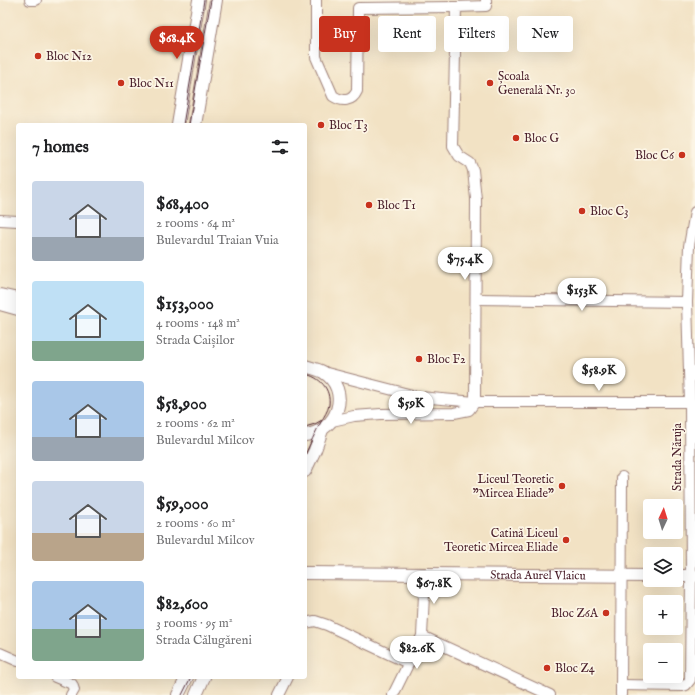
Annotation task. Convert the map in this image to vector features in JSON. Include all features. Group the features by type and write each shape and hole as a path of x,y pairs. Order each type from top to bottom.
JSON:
{"main road":[{"path":"178,123 200,0"},
{"path":"195,123 216,0"},
{"path":"0,295 16,299"},
{"path":"0,304 16,308"},
{"path":"307,366 323,372 334,384 338,399 336,414 332,421 322,430 307,435"},
{"path":"307,467 322,430"},
{"name":"Strada Aurel Vlaicu","path":"307,573 643,576"},
{"path":"178,695 186,679"},
{"path":"196,695 203,679"}],"street":[{"path":"30,0 36,0"},
{"path":"316,0 316,57 333,96 338,99 345,100 351,99 355,96 357,91 358,8 486,6 486,0"},
{"path":"332,421 354,416 381,414 454,413 469,410 475,402 475,180 470,163 458,156 454,146 456,7"},
{"path":"692,371 687,302 689,246 695,212"},
{"path":"0,220 16,221"},
{"path":"476,299 687,302"},
{"name":"Strada Năruja","path":"621,690 683,686 689,683 690,680 693,576 690,402 692,371"},
{"path":"323,372 420,397 475,402 690,402"},
{"path":"621,690 622,477"},
{"path":"393,695 422,636 425,574"},
{"path":"307,623 315,621 327,625 408,663"},
{"path":"422,636 550,695"},
{"path":"0,654 16,660"},
{"path":"60,679 72,684 74,690 71,695"},
{"path":"279,695 287,679"}],"tram line":[{"path":"183,123 204,0"},
{"path":"189,123 211,0"},
{"path":"307,375 320,381 326,389 329,399 328,409 307,451"},
{"path":"307,426 322,420"},
{"path":"182,695 190,679"}],"place":[{"name":"Bloc N12","path":"38,56"},
{"name":"Bloc N11","path":"121,83"},
{"name":"Școala Generală Nr. 30","path":"490,83"},
{"name":"Bloc T3","path":"321,125"},
{"name":"Bloc G","path":"516,138"},
{"name":"Bloc C6","path":"682,155"},
{"name":"Bloc T1","path":"369,205"},
{"name":"Bloc C3","path":"582,211"},
{"name":"Bloc F2","path":"419,359"},
{"name":"Liceul Teoretic \"Mircea Eliade\"","path":"562,486"},
{"name":"Catină Liceul Teoretic Mircea Eliade","path":"566,540"},
{"name":"Bloc Z6A","path":"606,613"},
{"name":"Bloc Z4","path":"547,668"}]}
